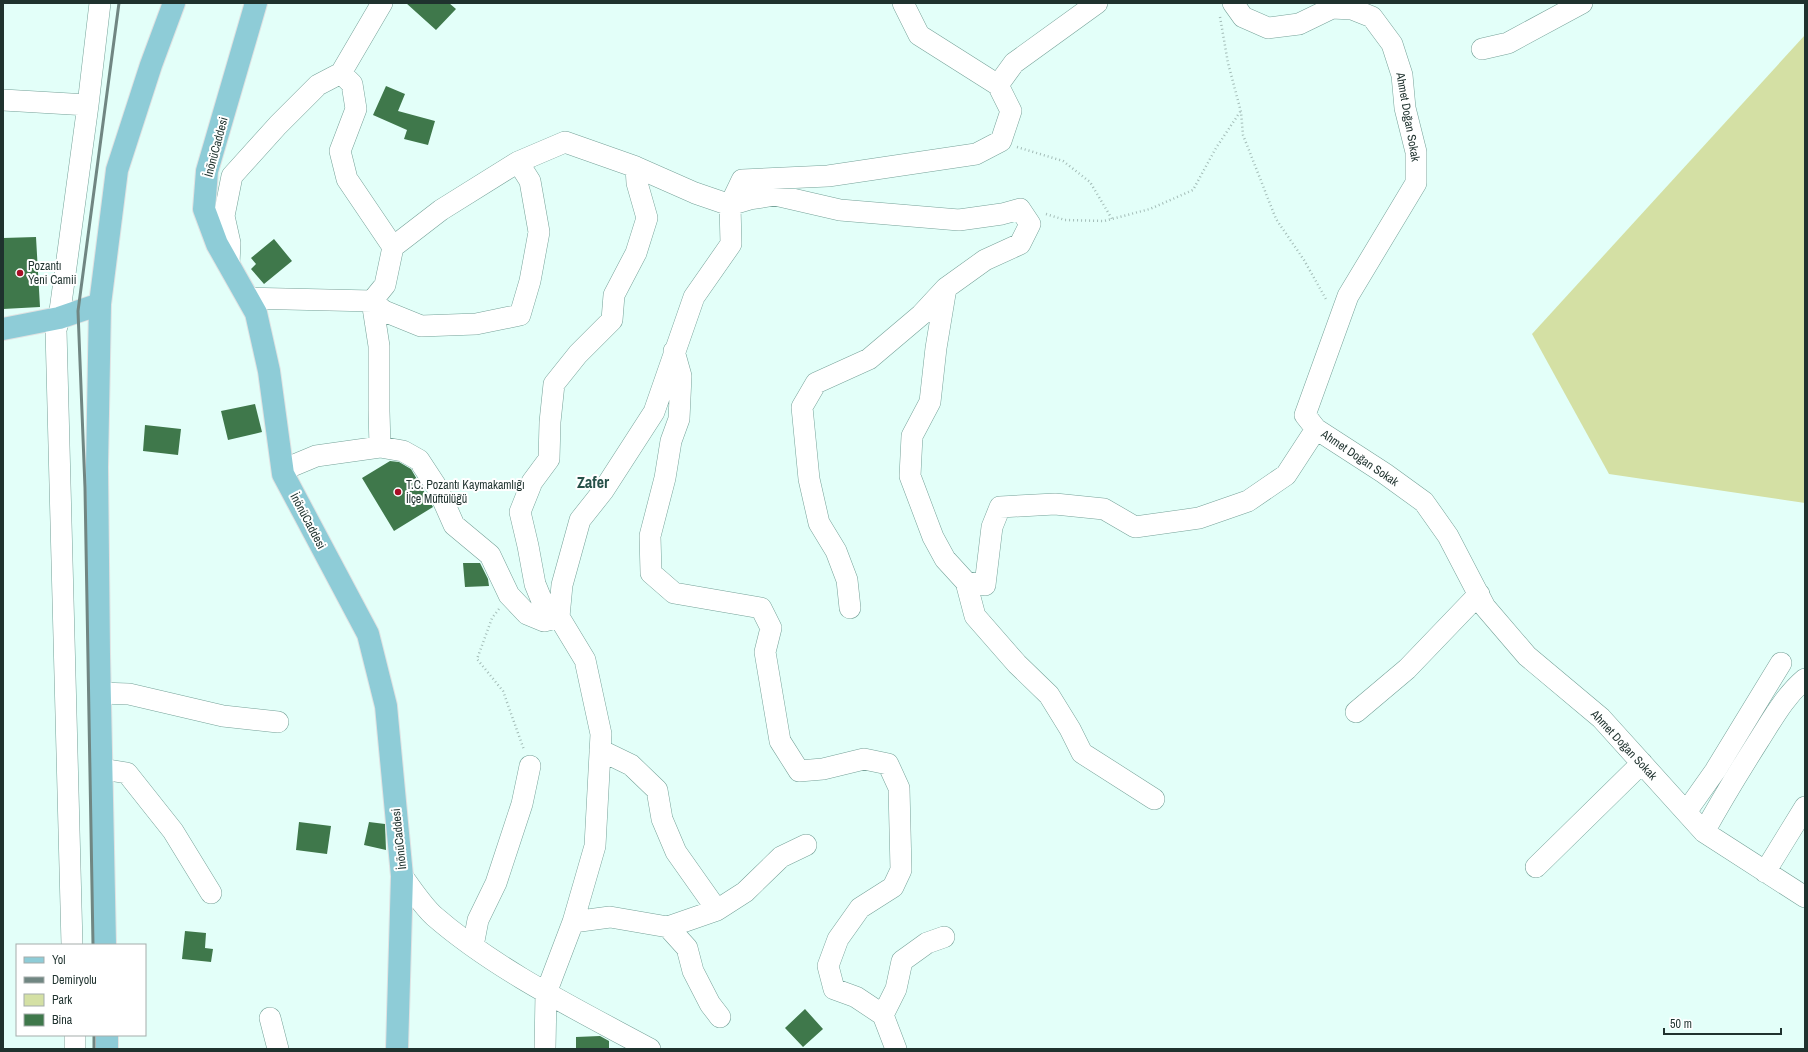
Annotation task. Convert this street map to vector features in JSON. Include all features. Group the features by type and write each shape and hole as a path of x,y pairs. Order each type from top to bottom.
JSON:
{"main road":[{"path":"105,944 97,467 100,304 117,170 151,65 174,3"},
{"name":"İnönüCaddesi","path":"256,3 208,171 204,209 217,244 256,313 269,371 283,474 368,634 386,706 402,876 397,1049"},
{"path":"5,327 59,318 100,304"},
{"path":"106,1036 107,1049"}],"street":[{"path":"72,944 56,330 59,318 88,105 100,3"},
{"path":"229,264 230,243 224,216 232,176 278,125 318,85 341,73 382,3"},
{"path":"559,617 562,585 580,520 602,491 654,412 694,297 731,244 730,205 742,180 828,176 976,154 1001,141 1011,111 998,85 919,35 903,3"},
{"path":"998,85 1014,63 1097,3"},
{"path":"1482,49 1508,43 1582,3"},
{"name":"Ahmet Doğan Sokak","path":"1227,6 1243,17 1268,28 1299,24 1332,8 1352,9 1372,17 1392,44 1402,76 1405,108 1416,152 1416,183 1348,296 1305,414 1316,429 1384,473 1424,502 1448,536 1485,606 1527,656 1601,718 1704,832 1805,897"},
{"path":"341,73 352,84 356,109 340,151 347,179 393,247"},
{"path":"3,100 88,105"},
{"path":"380,447 379,346 372,301 385,285 393,247 442,210 518,162 565,142 636,167 695,193 730,205 750,199 775,195 840,210 959,220 1020,210 1030,224 1020,244 985,260 946,288 921,315 869,359 816,383 802,406 809,479 819,523 836,551 847,580 850,608"},
{"path":"248,298 372,301 384,311 421,326 476,324 520,315 530,281 539,232 530,181 518,162"},
{"path":"545,1049 546,993 573,922 595,846 601,734 585,660 559,617 544,606 535,584 520,512 532,482 549,459 550,422 554,384 578,354 612,320 614,295 636,254 647,218 638,183 636,167"},
{"path":"946,288 936,348 930,402 912,436 910,476 933,537 945,559 966,582 976,616 1017,664 1049,695 1070,729 1082,753 1154,799"},
{"path":"674,351 681,376 679,418 671,441 665,478 650,536 651,573 674,593 761,608 772,628 765,652 780,741 799,771 823,769 864,759 888,764 899,788 901,870 893,887 860,908 838,939 828,966 834,989 856,997 883,1015 896,1049"},
{"path":"966,582 985,585 992,527 1000,507 1055,504 1104,509 1136,527 1199,518 1248,501 1286,475 1316,429"},
{"path":"283,474 292,466 316,456 380,447 403,450 419,460 438,488 454,524 490,555 509,595 527,614 544,621 559,617"},
{"path":"1356,712 1407,669 1478,594"},
{"path":"1686,812 1715,771 1781,663"},
{"path":"1704,832 1729,786 1769,724 1791,691 1805,679"},
{"path":"100,693 129,694 224,716 278,722"},
{"path":"600,750 631,765 657,790 662,819 676,852 717,910"},
{"path":"1536,867 1642,763"},
{"path":"473,946 478,920 496,883 522,804 530,766"},
{"path":"102,769 127,773 173,831 211,893"},
{"path":"1765,872 1805,807"},
{"path":"573,922 610,917 668,926 717,910 745,892 781,857 806,845"},
{"path":"402,876 433,915 473,946 546,993 650,1049"},
{"path":"668,926 687,948 693,971 710,1004 720,1017"},
{"path":"883,1015 896,989 902,961 927,943 944,937"},
{"path":"270,1018 278,1049"},
{"path":"74,1036 75,1049"}],"path":[{"path":"1227,6 1228,63 1241,112 1243,135 1276,219 1304,260 1324,298 1341,314"},
{"path":"1020,210 1036,211 1065,220 1104,221 1150,209 1193,190 1216,148 1241,112"},
{"path":"1001,141 1030,152 1062,160 1090,182 1112,219"},
{"path":"509,595 492,618 477,660 503,691 530,766"}],"green space":[{"path":"1805,35 1805,503 1609,474 1532,334"}],"building":[{"path":"406,3 449,3 456,9 436,30"},
{"path":"386,86 405,94 398,111 435,121 428,145 404,139 407,130 373,115"},
{"name":"Pozantı Yeni Camii","path":"36,237 40,307 3,309 3,238"},
{"path":"274,239 292,261 264,284 251,269 256,264 251,258"},
{"path":"255,404 262,432 228,440 221,411"},
{"path":"145,425 181,429 178,455 143,451"},
{"name":"T.C. Pozantı Kaymakamlığı İlçe Müftülüğü","path":"390,461 399,462 411,469 433,507 394,531 362,478"},
{"path":"463,563 480,563 488,579 489,586 465,587"},
{"path":"299,822 331,826 327,854 296,850"},
{"path":"369,822 385,824 386,850 364,845"},
{"path":"185,931 206,933 205,948 213,949 211,962 182,959"},
{"path":"805,1009 823,1029 803,1047 785,1028"},
{"path":"600,1036 609,1041 609,1049 576,1049 576,1037"}],"railway":[{"path":"93,944 85,488 78,311 119,3"},
{"path":"94,1036 94,1049"}],"place":[{"name":"Pozantı Yeni Camii","path":"20,273"},
{"name":"T.C. Pozantı Kaymakamlığı İlçe Müftülüğü","path":"398,492"}],"district":[{"name":"Zafer","path":"593,482"}]}
